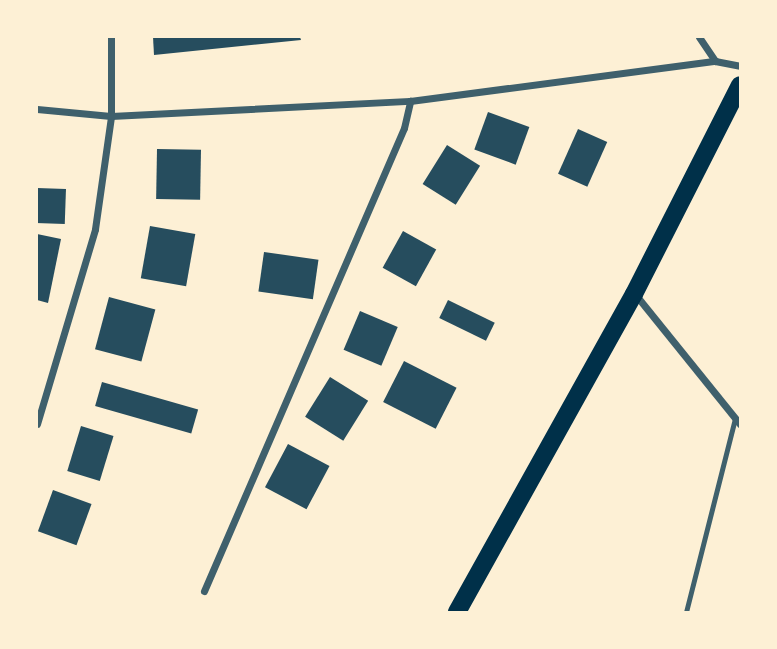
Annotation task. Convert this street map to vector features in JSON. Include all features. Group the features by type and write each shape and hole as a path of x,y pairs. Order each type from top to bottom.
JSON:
{"main road":[{"path":"457,612 634,293 740,85"}],"street":[{"path":"37,424 94,229 111,116 111,37"},
{"path":"699,37 715,61"},
{"path":"37,109 111,116 410,100 715,61 740,66"},
{"path":"204,591 404,128 410,100"},
{"path":"634,293 738,421"}],"lane":[{"path":"685,612 738,421"}],"building":[{"path":"153,37 300,37 301,40 154,55"},
{"path":"488,112 529,127 516,165 474,150"},
{"path":"578,129 607,142 587,187 558,174"},
{"path":"447,145 480,166 456,205 423,184"},
{"path":"157,149 201,150 200,200 156,199"},
{"path":"37,188 66,189 65,224 37,223"},
{"path":"150,226 195,234 186,286 141,278"},
{"path":"403,231 436,249 416,286 383,268"},
{"path":"37,234 61,239 48,303 37,300"},
{"path":"264,252 318,260 313,299 258,292"},
{"path":"109,297 155,309 141,362 95,349"},
{"path":"448,300 495,323 486,341 439,318"},
{"path":"360,311 398,327 381,366 344,350"},
{"path":"404,361 457,388 436,429 383,402"},
{"path":"330,377 368,401 343,441 305,417"},
{"path":"102,382 198,410 191,434 95,406"},
{"path":"81,426 114,436 100,481 67,471"},
{"path":"288,444 329,466 306,509 265,487"},
{"path":"53,490 92,504 76,545 38,531"}]}
